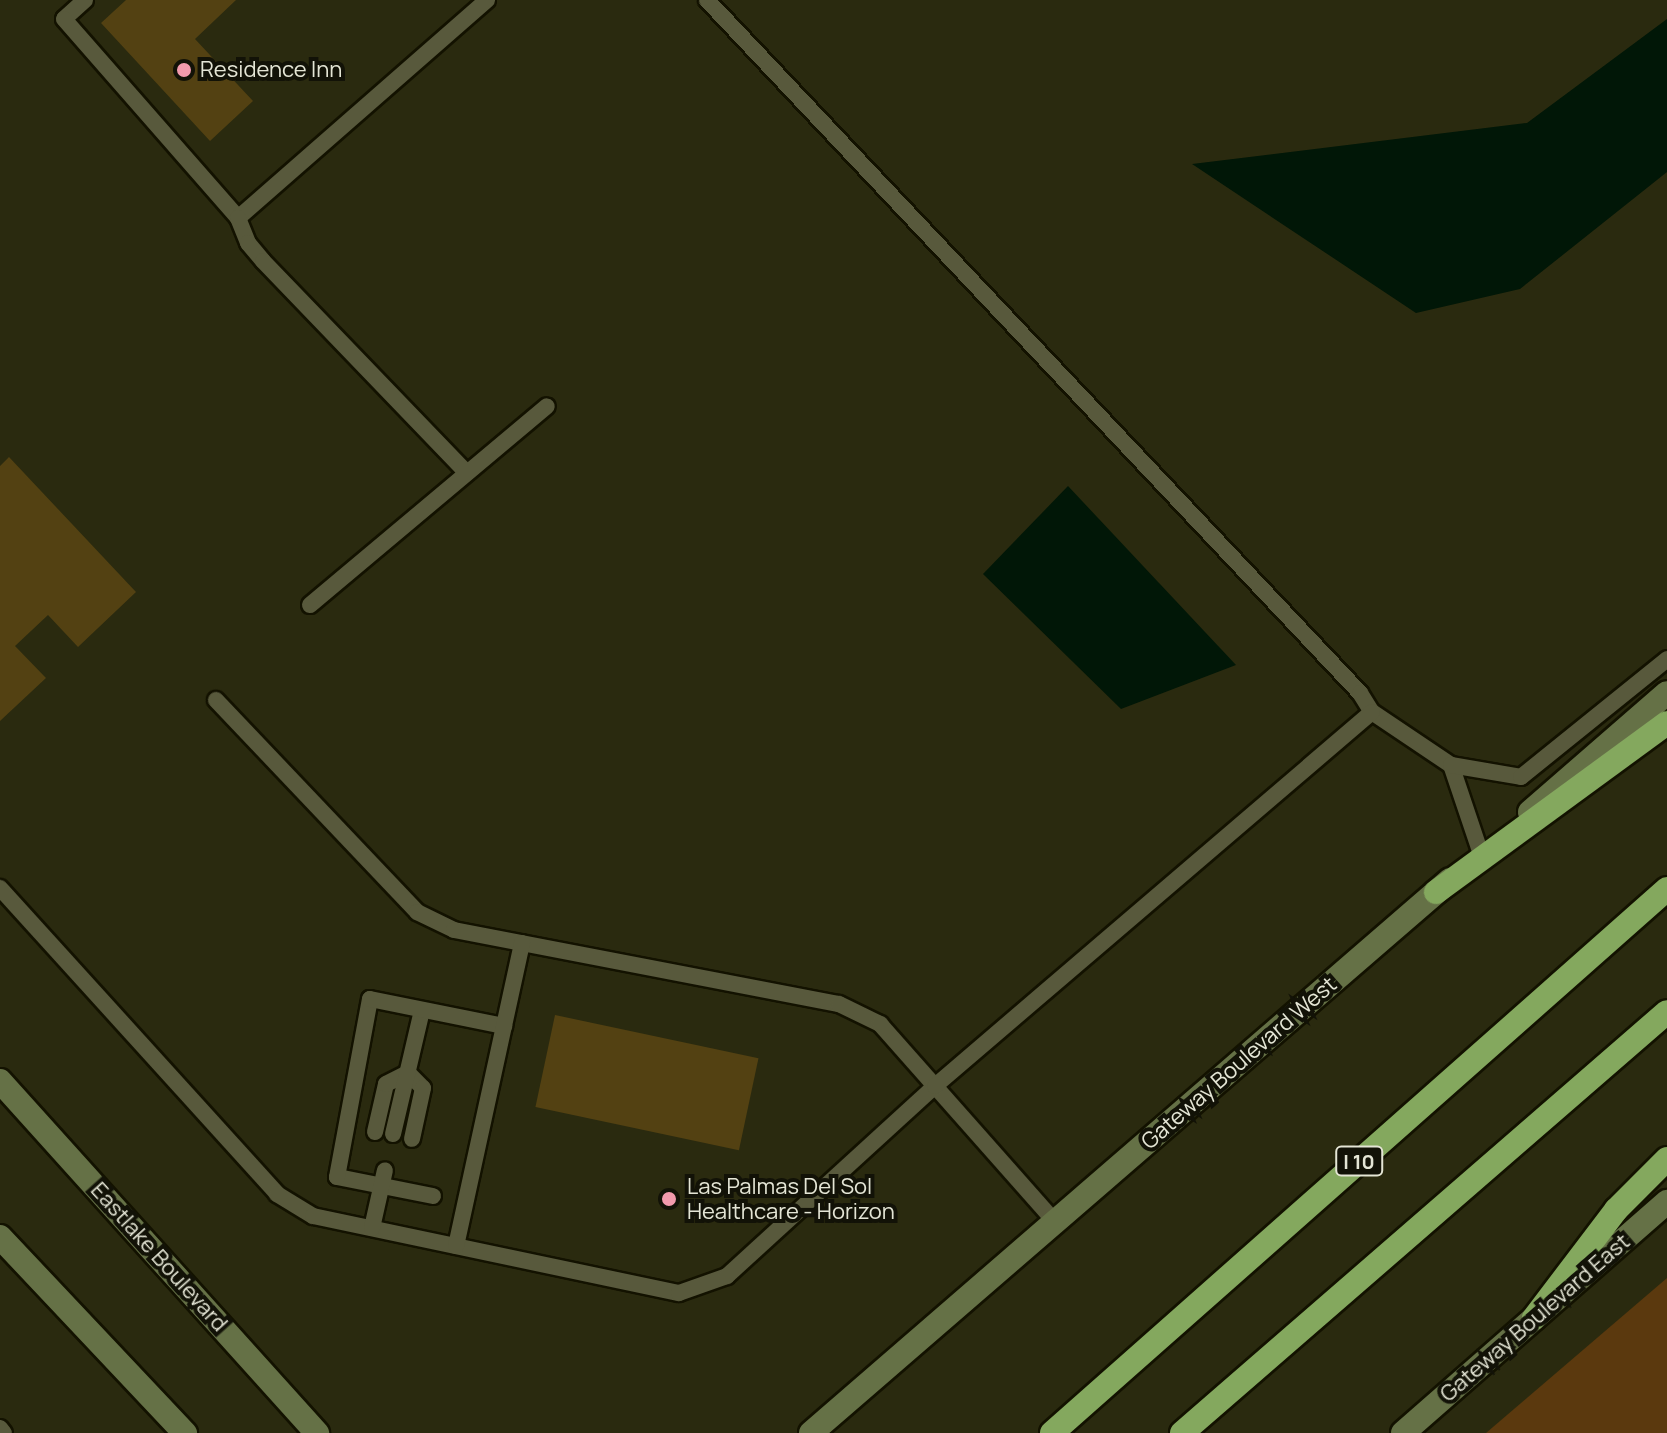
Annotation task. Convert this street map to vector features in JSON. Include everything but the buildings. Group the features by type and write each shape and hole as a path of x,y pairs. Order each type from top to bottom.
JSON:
{"highway":[{"path":"1436,892 1667,723"},
{"name":"I 10","path":"1052,1433 1667,889"},
{"path":"1182,1433 1667,1012"},
{"path":"1534,1318 1616,1210 1667,1159"}],"main road":[{"name":"Gateway Boulevard West","path":"811,1433 1667,693"},
{"name":"Eastlake Boulevard","path":"0,1081 317,1433"},
{"name":"Gateway Boulevard East","path":"1403,1433 1667,1202"},
{"path":"0,1237 185,1433"}],"lane":[{"path":"85,0 64,19 238,218 248,243 263,261 467,473"},
{"path":"238,218 487,0"},
{"path":"707,0 1360,693 1372,712 1451,765 1521,777 1667,659"},
{"path":"310,605 547,406"},
{"path":"216,700 417,912 454,930 839,1004 880,1024 1055,1222"},
{"path":"0,888 277,1194 313,1216 679,1293 707,1287 727,1276 935,1086 1372,712"},
{"path":"1451,765 1481,854"},
{"path":"456,1246 522,943"},
{"path":"433,1196 402,1181 375,1176 337,1177 370,999 504,1026"},
{"path":"393,1134 422,1010"},
{"path":"375,1132 386,1084 408,1073"},
{"path":"408,1073 423,1088 412,1139"},
{"path":"372,1228 375,1176"},
{"path":"0,1428 4,1433"}],"shaded area":[{"path":"1667,19 1667,172 1520,289 1416,313 1192,164 1527,123"},
{"path":"1068,486 1236,665 1121,709 983,574"},
{"path":"1667,1278 1667,1433 1486,1433"}],"place":[{"name":"Residence Inn","path":"184,70"},
{"name":"Las Palmas Del Sol Healthcare - Horizon","path":"669,1199"}]}
